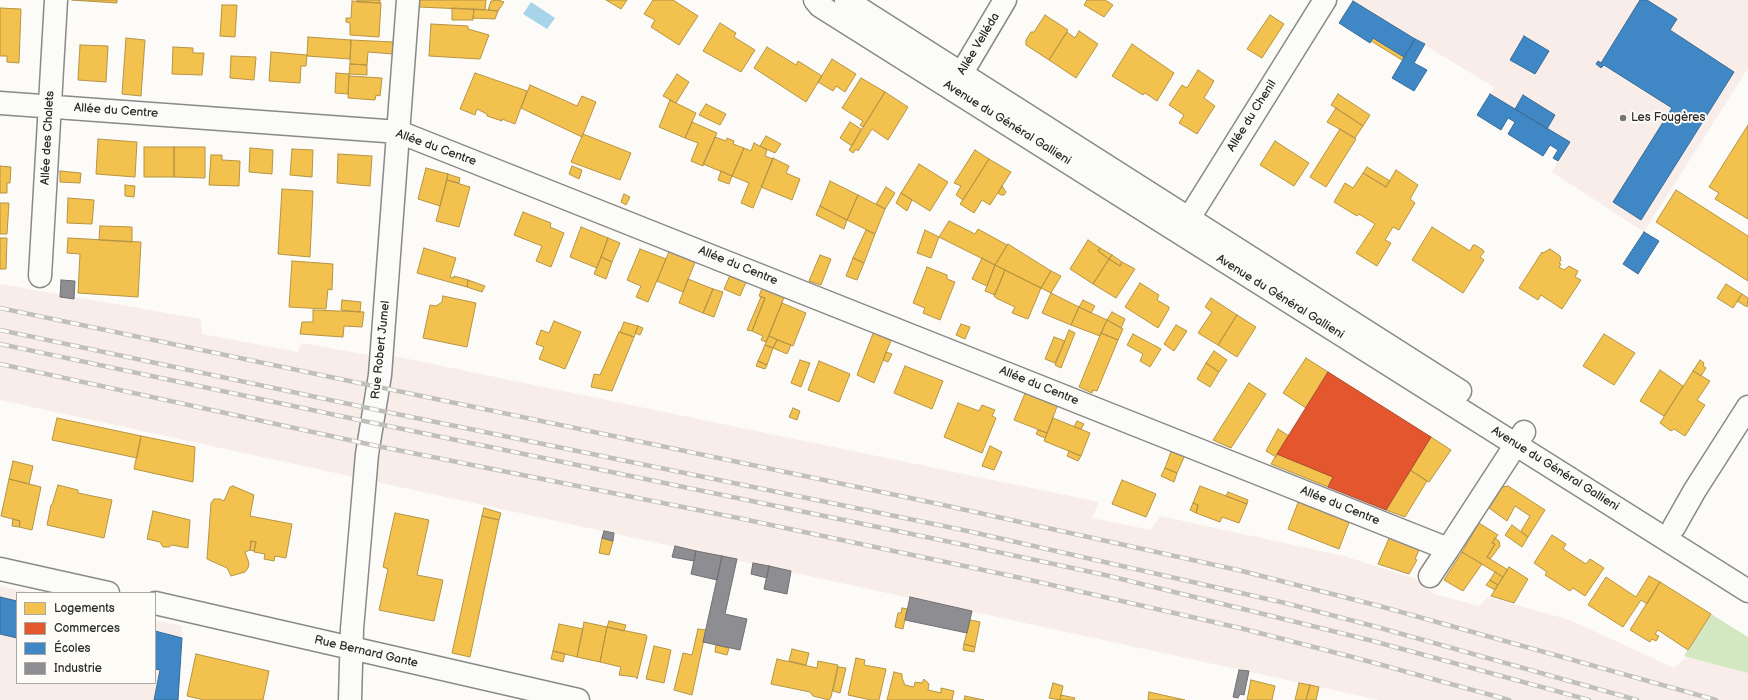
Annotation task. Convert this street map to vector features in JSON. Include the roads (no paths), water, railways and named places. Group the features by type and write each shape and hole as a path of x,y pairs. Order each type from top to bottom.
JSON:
{"street":[{"name":"Allée des Chalets","path":"40,276 56,0"},
{"name":"Rue Robert Jumel","path":"350,700 352,629 367,454 380,375 408,0"},
{"name":"Avenue du Général Gallieni","path":"815,0 820,6 957,81"},
{"name":"Avenue du Général Gallieni","path":"846,0 957,81 1520,438 1748,591"},
{"name":"Allée Velléda","path":"957,81 1005,0"},
{"name":"Allée du Chenil","path":"1184,226 1325,0"},
{"name":"Allée du Centre","path":"0,103 399,132 1448,549"},
{"path":"1674,527 1695,490 1748,407"},
{"name":"Avenue du Général Gallieni","path":"1520,438 1674,527 1748,574"},
{"path":"1430,576 1520,438"},
{"path":"0,569 104,592"},
{"name":"Rue Bernard Gante","path":"156,603 578,700"}],"water":[{"path":"531,2 555,18 547,29 523,14"}],"railway":[{"path":"0,308 934,503 1238,570 1383,607 1716,700"},
{"path":"0,330 382,411 963,530 1285,603 1377,627 1637,700"},
{"path":"0,344 1105,575 1373,641 1589,700"},
{"path":"0,364 377,446 738,518 1021,578 1244,629 1509,700"}],"place":[{"name":"Les Fougères","path":"1623,118"}]}
